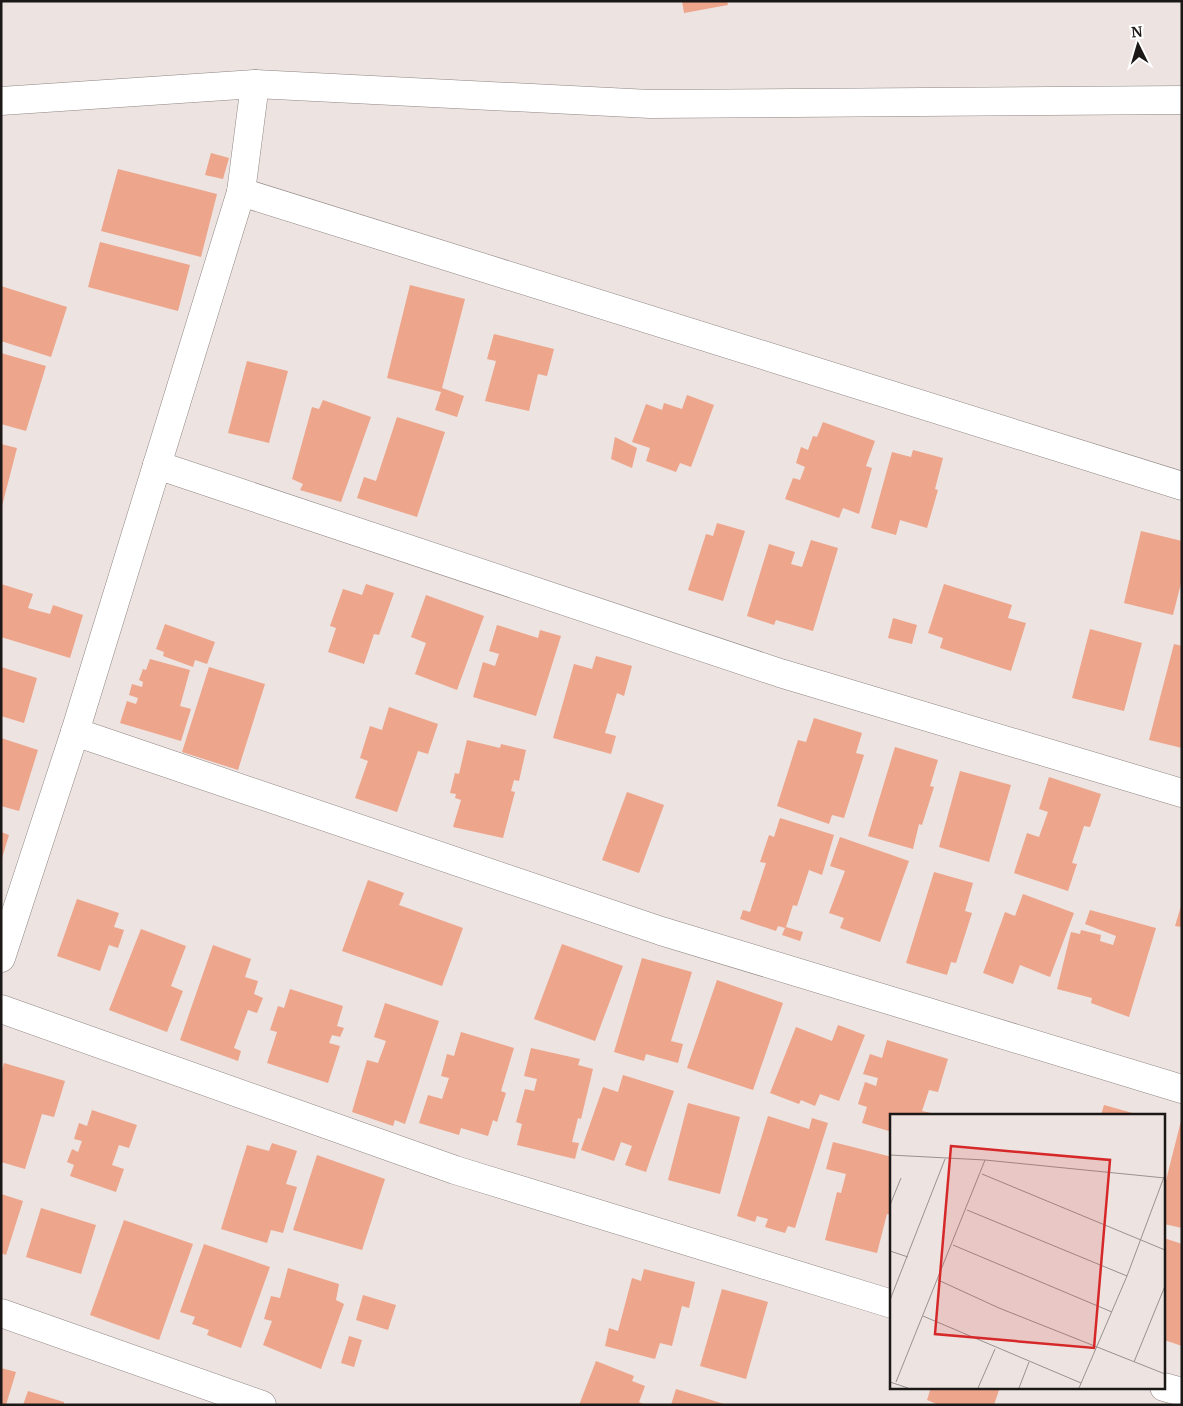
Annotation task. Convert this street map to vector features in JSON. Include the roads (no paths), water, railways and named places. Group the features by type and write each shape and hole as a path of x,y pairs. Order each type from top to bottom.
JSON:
{"street":[{"path":"1,958 75,732 241,192 255,84"},
{"path":"1,102 255,84 650,104 1182,100"},
{"path":"241,192 1182,486"},
{"path":"157,465 780,673 1182,793"},
{"path":"75,732 661,931 1182,1089"},
{"path":"1,1009 455,1170 890,1303"},
{"path":"1,1313 262,1405"},
{"path":"1166,1388 1182,1392"}]}
